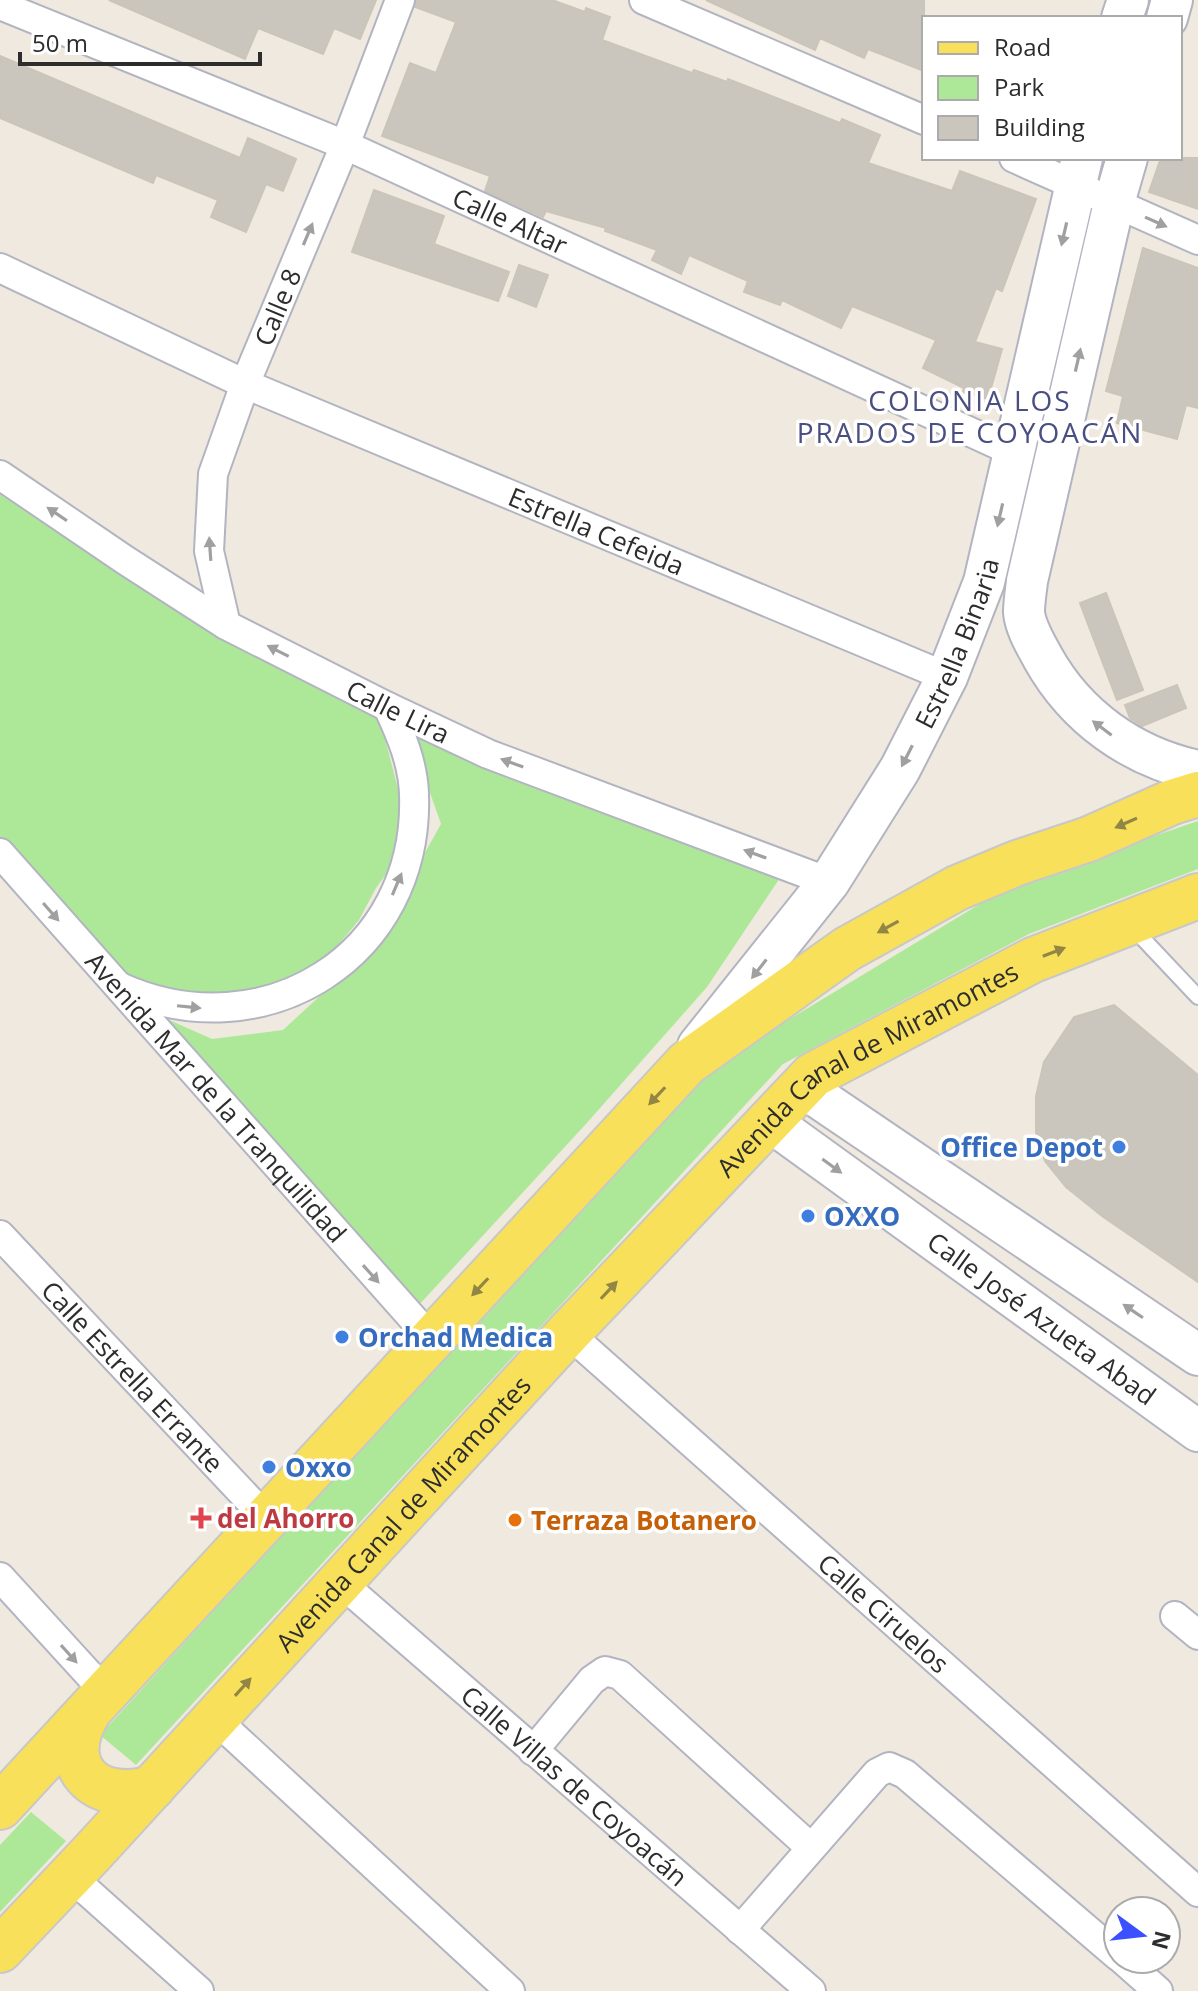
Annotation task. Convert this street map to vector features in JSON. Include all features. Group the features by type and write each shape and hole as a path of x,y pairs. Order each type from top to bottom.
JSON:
{"main road":[{"path":"8,1799 687,1063 847,949 957,888 1198,794"},
{"name":"Avenida Canal de Miramontes","path":"0,1950 568,1333 813,1075 1033,960 1198,896"},
{"path":"97,1703 77,1730 75,1745 78,1762 87,1777 100,1788 117,1793 134,1793 152,1788"},
{"path":"8,1799 30,1783 46,1782 76,1794 94,1822 95,1839 80,1864"}],"street":[{"name":"Calle 8","path":"226,625 209,551 213,474 245,384 345,145 400,0"},
{"path":"644,0 922,119"},
{"name":"Calle Altar","path":"0,5 345,145 1014,452"},
{"path":"1024,160 1079,171 1114,203 1198,240"},
{"name":"Estrella Binaria","path":"1126,160 1027,581 1024,614 1035,644 1050,671 1069,697 1091,719 1116,738 1146,754 1198,771"},
{"name":"Estrella Binaria","path":"687,1063 829,882 900,769 947,677 984,582 1079,171"},
{"name":"Estrella Cefeida","path":"0,268 245,384 947,677"},
{"name":"Calle Lira","path":"0,475 226,625 388,707 488,754 829,882"},
{"path":"976,604 979,615 997,628 1008,627 1024,614"},
{"path":"115,985 168,1005 224,1009 280,998 305,986 351,953 371,931 387,906 400,879 411,836 414,791 409,762 388,707"},
{"name":"Avenida Mar de la Tranquilidad","path":"0,853 432,1340"},
{"name":"Calle José Azueta Abad","path":"801,1086 1198,1355"},
{"name":"Calle José Azueta Abad","path":"768,1120 1198,1431"},
{"name":"Calle Estrella Errante","path":"0,1235 267,1519"},
{"name":"Calle Ciruelos","path":"568,1333 1198,1892"},
{"path":"0,1577 97,1703"},
{"name":"Calle Villas de Coyoacán","path":"339,1581 811,1991"},
{"path":"1175,1616 1198,1635"},
{"path":"533,1751 592,1680 605,1671 620,1675 810,1847"},
{"path":"214,1718 510,1991"},
{"path":"740,1930 877,1773 889,1767 905,1774 1102,1942"},
{"path":"80,1864 199,1991"},
{"path":"1140,1975 1158,1991"}],"lane":[{"path":"1128,923 1196,991"}],"green space":[{"path":"0,488 367,704 381,723 407,824 399,856 376,888 359,920 289,1004 264,1014 119,976 0,841"},
{"path":"408,730 786,869 707,987 417,1307 149,1011 212,1039 283,1030 334,983 385,924 441,824"},
{"path":"1198,821 1198,869 1029,934 783,1064 136,1765 100,1735 712,1066 1013,884"},
{"path":"31,1812 66,1841 0,1912 0,1845"}],"building":[{"path":"109,0 376,0 360,39 334,28 323,54 258,28 245,59"},
{"path":"417,0 552,0 585,12 586,8 610,17 602,40 692,73 694,70 727,82 728,79 840,123 842,119 880,135 868,163 952,191 960,171 1036,199 1002,291 996,288 975,342 1002,349 988,399 963,392 964,388 923,368 936,340 852,306 841,328 782,300 780,305 744,292 748,281 689,255 681,274 652,260 657,250 605,231 606,228 546,211 543,217 485,191 490,176 382,136 410,63 436,73 456,22 415,7"},
{"path":"706,0 924,0 922,70 868,49 864,58 820,38 815,50"},
{"path":"0,56 240,158 248,138 296,159 283,191 266,184 246,232 211,217 218,200 156,175 153,183 0,118"},
{"path":"1198,158 1198,209 1149,192 1160,160"},
{"path":"374,190 444,216 434,244 509,272 498,301 352,252"},
{"path":"1143,248 1198,268 1198,408 1186,405 1177,439 1117,423 1123,396 1106,391"},
{"path":"519,265 548,275 536,307 508,296"},
{"path":"1106,593 1143,690 1117,700 1080,603"},
{"path":"1177,685 1186,708 1142,726 1130,718 1125,705"},
{"name":"Office Depot","path":"1114,1005 1198,1075 1198,1282 1102,1216 1066,1187 1045,1161 1036,1132 1036,1096 1044,1062 1074,1017"}],"place":[{"name":"Office Depot","path":"1119,1147"},
{"name":"OXXO","path":"808,1216"},
{"name":"Orchad Medica","path":"342,1337"},
{"name":"Oxxo","path":"269,1467"},
{"name":"del Ahorro","path":"201,1518"},
{"name":"Terraza Botanero","path":"515,1520"}],"district":[{"name":"COLONIA LOS PRADOS DE COYOACÁN","path":"970,416"}]}
